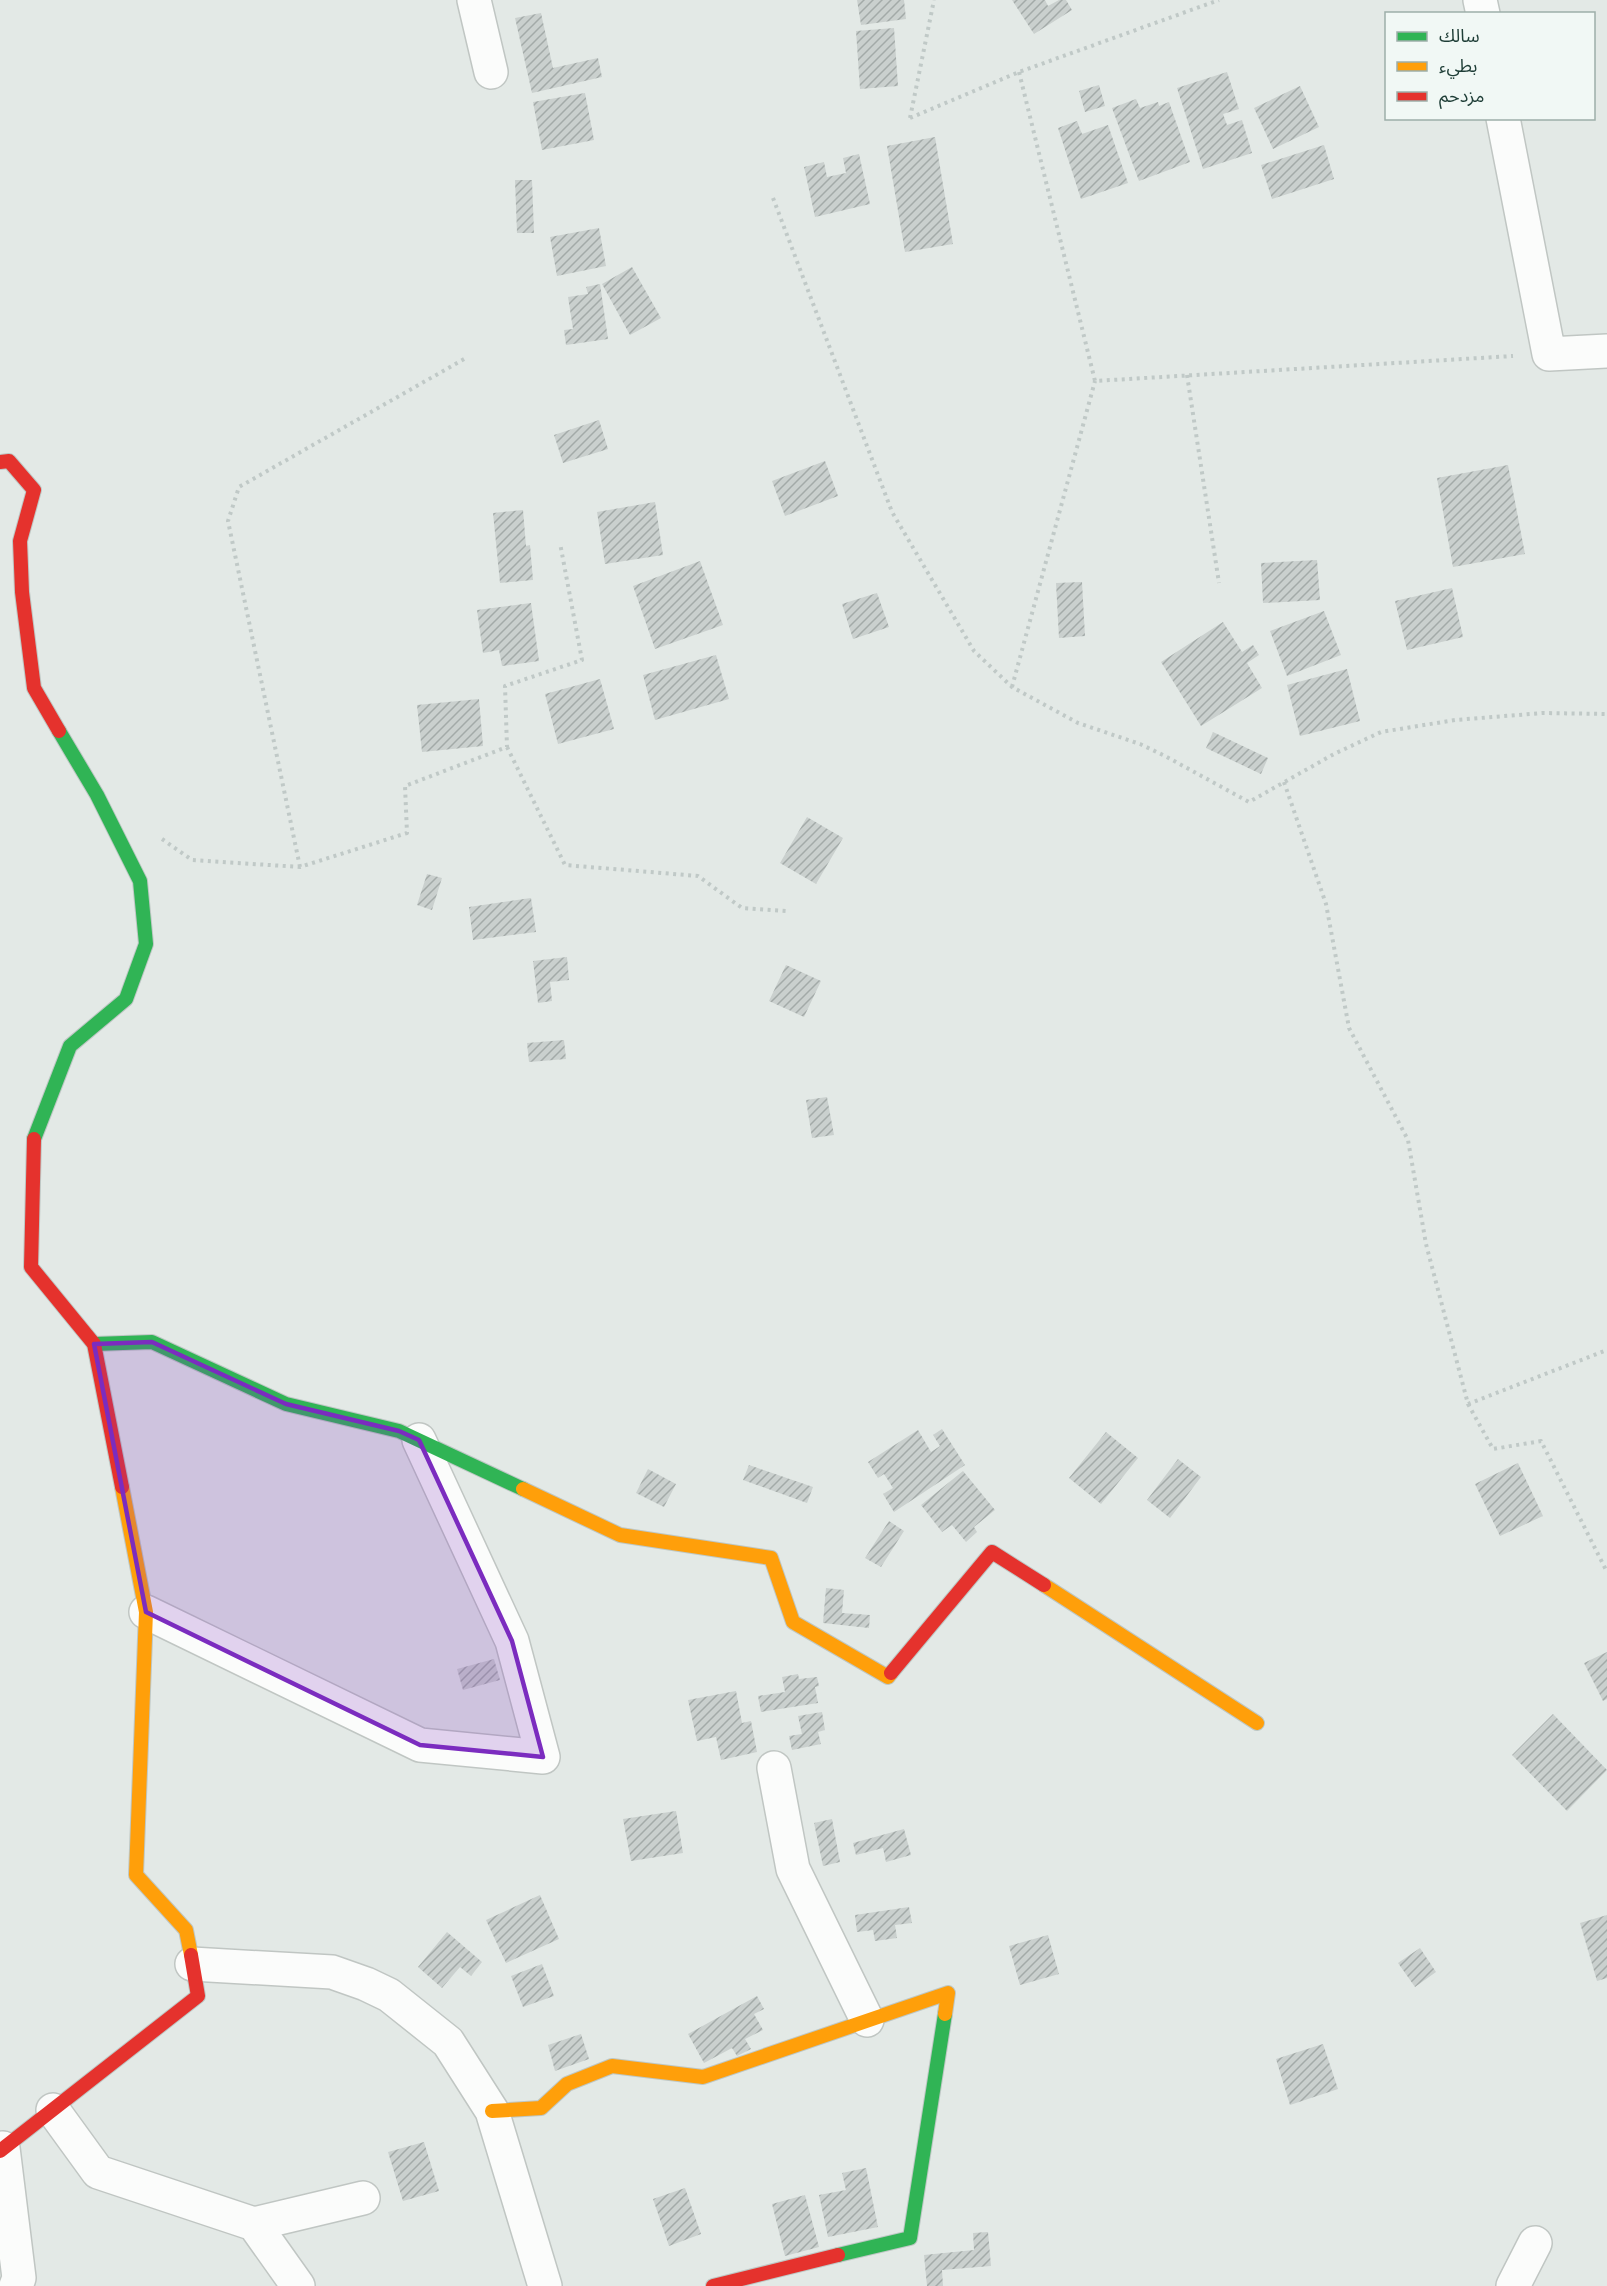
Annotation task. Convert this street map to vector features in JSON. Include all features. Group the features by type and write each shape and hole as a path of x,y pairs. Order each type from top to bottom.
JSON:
{"street":[{"path":"474,0 491,72"},
{"path":"1503,120 1549,354 1607,351"},
{"path":"0,462 9,461 34,490 20,541 22,592 34,688 97,795 140,881 146,944 126,999 70,1046 34,1134 31,1267 94,1344 146,1612 136,1875 186,1930 198,1996 2,2150 19,2278 16,2286"},
{"path":"94,1344 152,1342 286,1404 399,1431 620,1535 771,1558 793,1622 888,1677 992,1552 1257,1723"},
{"path":"146,1612 420,1745 543,1757 512,1641 419,1440"},
{"path":"774,1768 793,1869 867,2020"},
{"path":"192,1964 332,1972 389,1995 448,2042 492,2111 545,2286"},
{"path":"492,2111 541,2109 567,2084 612,2066 703,2077 948,1993 910,2238 713,2286"},
{"path":"53,2110 98,2172 254,2224 363,2198"},
{"path":"254,2224 294,2285"},
{"path":"1513,2286 1535,2243"}],"path":[{"path":"934,0 910,118 1019,72 1219,0"},
{"path":"1012,687 1095,381 1019,72"},
{"path":"773,198 892,512 974,651 1012,687 1078,723 1140,744 1165,756 1250,802 1334,754 1381,732 1543,713 1607,714"},
{"path":"1095,381 1549,354"},
{"path":"300,867 228,521 239,487 466,358"},
{"path":"1187,375 1220,583"},
{"path":"560,543 582,660 505,686 507,747 565,865 698,876 742,908 786,911"},
{"path":"154,834 192,860 300,867 407,833 405,786 507,747"},
{"path":"1284,782 1326,904 1349,1028 1408,1140 1426,1244 1467,1404 1493,1449 1541,1441 1607,1572"},
{"path":"1467,1404 1607,1350"}],"highlighted area":[{"path":"152,1342 286,1404 399,1431 419,1440 512,1641 543,1757 420,1745 146,1612 94,1344"}],"building":[{"path":"857,0 904,0 906,19 861,25"},
{"path":"1012,0 1045,0 1048,6 1059,0 1066,0 1072,10 1034,34"},
{"path":"541,13 553,68 598,58 602,77 532,93 515,18"},
{"path":"894,28 898,86 860,89 856,31"},
{"path":"1227,72 1239,109 1223,114 1227,125 1242,120 1252,153 1203,169 1177,88"},
{"path":"1099,85 1105,106 1085,112 1079,91"},
{"path":"1300,86 1319,127 1273,149 1254,108"},
{"path":"585,93 594,140 542,150 533,102"},
{"path":"1136,99 1140,108 1158,102 1159,106 1169,102 1190,162 1139,181 1112,108"},
{"path":"1077,121 1082,134 1108,125 1128,183 1081,199 1058,128"},
{"path":"935,137 953,244 905,252 887,146"},
{"path":"1324,145 1334,179 1272,199 1261,165"},
{"path":"859,154 870,204 815,217 804,167 824,162 827,177 846,173 843,158"},
{"path":"515,180 532,180 534,233 517,233"},
{"path":"599,228 606,266 557,276 550,237"},
{"path":"632,267 661,318 630,335 602,284"},
{"path":"600,284 608,339 566,345 564,330 573,329 568,297 588,294 586,287"},
{"path":"599,420 608,449 563,463 554,435"},
{"path":"825,461 838,496 785,516 772,481"},
{"path":"1508,465 1525,554 1453,567 1437,478"},
{"path":"655,502 663,555 605,564 597,512"},
{"path":"523,510 526,546 530,545 533,580 500,583 493,513"},
{"path":"1317,560 1320,600 1263,603 1261,563"},
{"path":"700,561 723,625 655,649 633,586"},
{"path":"1082,582 1085,636 1059,638 1056,583"},
{"path":"1452,588 1463,637 1407,650 1395,601"},
{"path":"877,593 889,627 853,639 842,604"},
{"path":"531,603 539,661 502,666 499,650 483,653 477,610"},
{"path":"1324,611 1341,655 1287,676 1270,631"},
{"path":"1223,622 1242,652 1253,645 1259,655 1247,663 1262,688 1201,726 1161,662"},
{"path":"716,655 729,699 655,720 643,675"},
{"path":"1347,669 1360,721 1300,736 1287,685"},
{"path":"600,679 614,729 558,744 545,694"},
{"path":"479,699 483,746 422,752 417,705"},
{"path":"1213,732 1268,758 1261,774 1206,748"},
{"path":"807,817 843,838 816,884 780,863"},
{"path":"427,874 442,878 432,910 417,905"},
{"path":"531,898 536,932 473,940 469,907"},
{"path":"567,957 569,980 550,982 552,1001 538,1003 533,961"},
{"path":"786,965 821,981 804,1017 769,1001"},
{"path":"564,1040 566,1059 529,1062 527,1043"},
{"path":"827,1097 834,1135 812,1138 806,1100"},
{"path":"942,1429 965,1465 894,1512 883,1494 893,1488 884,1474 878,1478 868,1462 918,1430 931,1452 940,1446 933,1435"},
{"path":"1106,1432 1138,1458 1101,1504 1069,1478"},
{"path":"1178,1459 1201,1477 1170,1518 1147,1500"},
{"path":"1518,1463 1543,1516 1500,1536 1475,1484"},
{"path":"749,1465 813,1487 807,1503 743,1480"},
{"path":"648,1469 676,1484 664,1507 636,1493"},
{"path":"963,1471 995,1510 974,1527 977,1532 966,1542 952,1525 942,1532 921,1505"},
{"path":"889,1521 904,1531 881,1567 865,1558"},
{"path":"826,1588 844,1590 842,1613 870,1615 869,1628 823,1623"},
{"path":"1607,1652 1607,1699 1603,1701 1584,1663"},
{"path":"494,1659 500,1680 463,1690 457,1669"},
{"path":"798,1674 799,1679 817,1677 819,1686 815,1687 818,1703 761,1712 758,1696 785,1692 782,1677"},
{"path":"736,1691 742,1723 751,1721 757,1752 721,1760 716,1737 697,1741 688,1700"},
{"path":"822,1712 825,1730 818,1732 821,1744 792,1750 789,1736 802,1734 798,1716"},
{"path":"1553,1714 1607,1770 1567,1811 1512,1755"},
{"path":"676,1811 683,1853 631,1861 623,1819"},
{"path":"832,1819 840,1862 823,1866 814,1823"},
{"path":"904,1829 911,1855 886,1862 883,1848 856,1855 853,1843"},
{"path":"540,1895 559,1939 506,1963 486,1920"},
{"path":"909,1907 912,1923 895,1925 897,1938 875,1941 873,1930 857,1932 855,1915"},
{"path":"1607,1915 1607,1978 1597,1981 1580,1923"},
{"path":"447,1932 482,1962 471,1976 460,1967 442,1988 418,1967"},
{"path":"1048,1935 1059,1974 1020,1985 1009,1946"},
{"path":"1420,1948 1436,1972 1415,1987 1398,1963"},
{"path":"542,1964 554,1996 523,2007 511,1976"},
{"path":"757,1996 764,2009 754,2014 763,2030 745,2039 751,2049 737,2056 732,2048 704,2063 688,2034"},
{"path":"581,2034 589,2059 555,2071 548,2045"},
{"path":"1323,2044 1338,2089 1290,2105 1276,2059"},
{"path":"424,2142 439,2191 403,2201 388,2152"},
{"path":"866,2168 878,2227 828,2237 819,2195 846,2190 842,2173"},
{"path":"685,2188 701,2234 669,2246 653,2199"},
{"path":"805,2195 819,2247 785,2256 772,2204"},
{"path":"988,2232 991,2266 942,2270 943,2286 927,2286 924,2255 974,2250 973,2233"}],"traffic: fast":[{"path":"34,1139 70,1046 126,999 146,944 140,881 97,795 59,731"},
{"path":"94,1344 152,1342 286,1404 399,1431 523,1489"},
{"path":"838,2255 910,2238 945,2014"}],"traffic: slow":[{"path":"122,1487 146,1612 136,1875 186,1930 191,1955"},
{"path":"523,1489 620,1535 771,1558 793,1622 888,1677 891,1673"},
{"path":"1044,1585 1257,1723"},
{"path":"492,2111 541,2108 567,2084 612,2066 703,2077 948,1993 945,2014"}],"traffic: jam":[{"path":"0,462 9,461 34,490 20,541 22,592 34,688 59,731"},
{"path":"34,1139 31,1267 94,1344 122,1487"},
{"path":"891,1673 992,1552 1044,1585"},
{"path":"0,2151 198,1996 191,1955"},
{"path":"713,2286 838,2255"}]}
